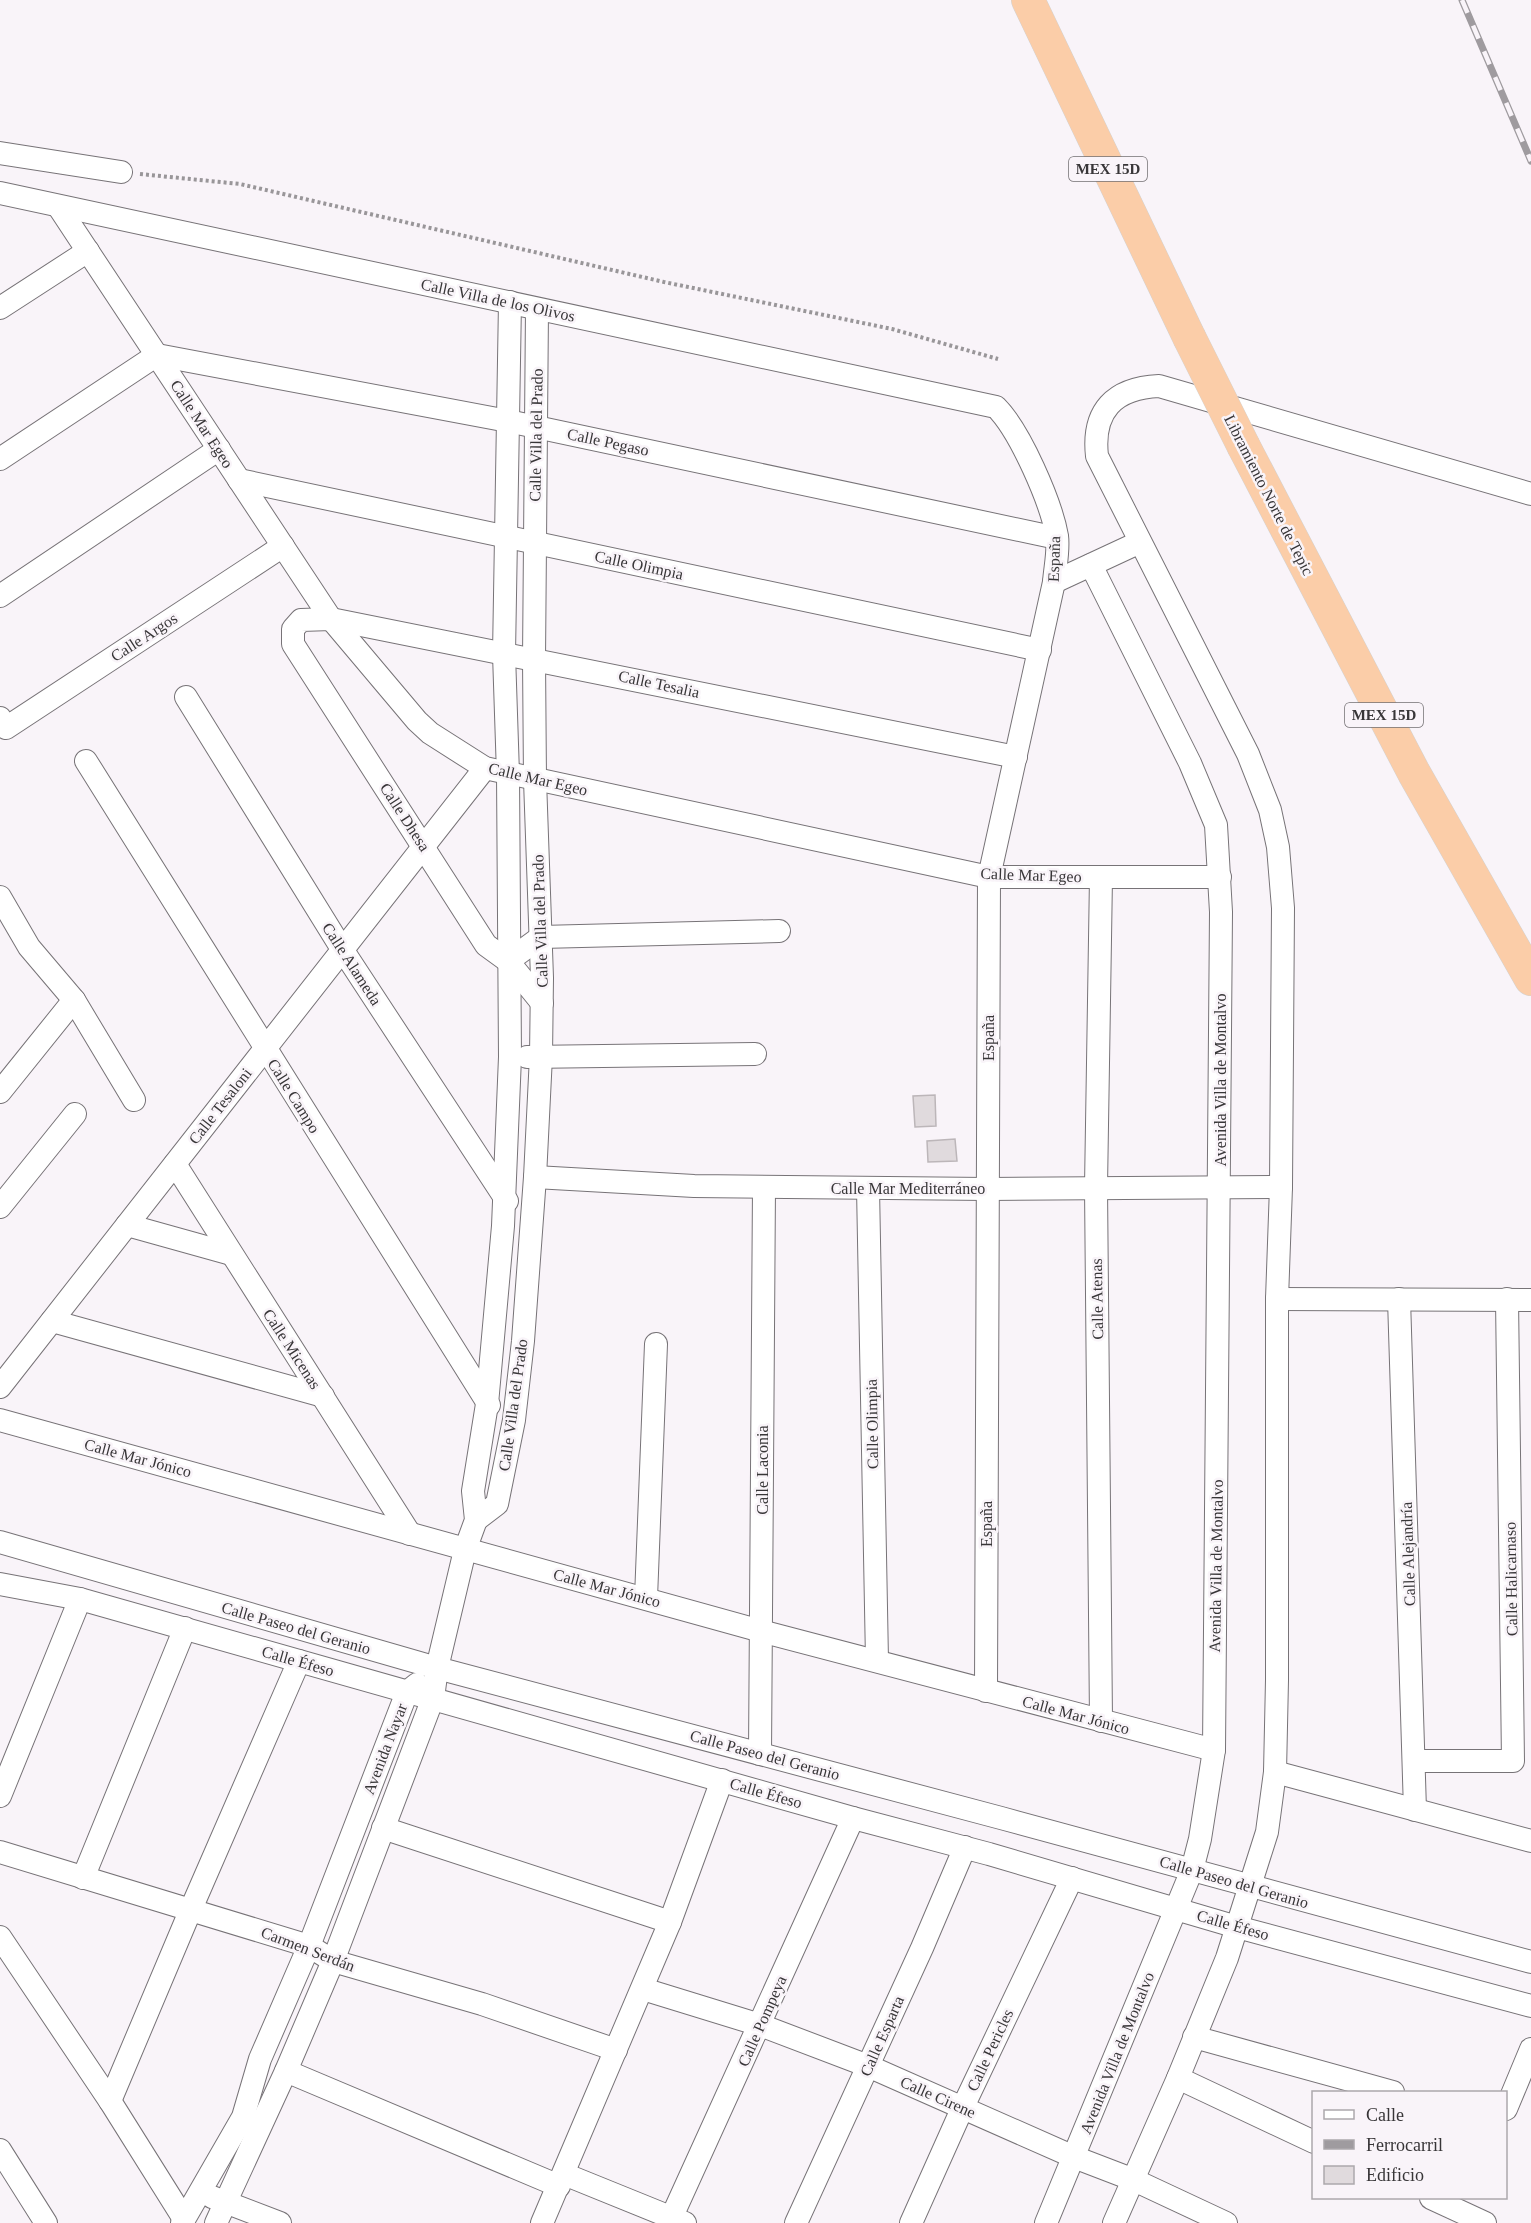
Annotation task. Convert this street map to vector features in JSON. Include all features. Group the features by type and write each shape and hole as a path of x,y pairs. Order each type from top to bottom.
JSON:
{"highway":[{"name":"Libramiento Norte de Tepic","path":"1028,0 1244,447 1414,772 1531,979"}],"street":[{"path":"0,153 121,172"},
{"name":"Calle Villa de los Olivos","path":"0,193 996,407"},
{"name":"Calle Mar Egeo","path":"58,206 331,619 417,721 430,733 485,768 989,877 1220,877"},
{"path":"0,308 88,251"},
{"name":"Calle Villa del Prado","path":"437,1668 465,1550 476,1520 473,1491 487,1404 504,1199 510,1057 508,774 504,654 510,302"},
{"name":"Calle Villa del Prado","path":"476,1520 497,1504 514,1420 523,1341 535,1177 542,1003 535,780 534,659 537,309"},
{"path":"0,459 157,355"},
{"name":"Calle Pegaso","path":"157,355 508,421 1057,538"},
{"path":"1114,2223 1178,2078 1237,1927 1267,1832 1275,1772 1277,1299 1281,1187 1283,908 1278,847 1270,810 1248,754 1097,456 1095,438 1100,420 1109,405 1123,393 1141,387 1159,386 1531,494"},
{"name":"España","path":"986,1691 989,877 1054,582 1057,538 1045,494 1007,418 996,407"},
{"path":"0,596 219,449"},
{"name":"Calle Olimpia","path":"239,480 1040,650"},
{"path":"1054,582 1140,542"},
{"name":"Calle Argos","path":"3,723 283,546"},
{"name":"Avenida Villa de Montalvo","path":"1046,2223 1192,1870 1200,1839 1214,1750 1220,1187 1220,877 1216,825 1190,763 1091,565"},
{"name":"Calle Tesalia","path":"301,620 331,619 1016,757"},
{"name":"Calle Dhesa","path":"301,620 293,629 293,644 486,945 508,961 542,1003"},
{"name":"Calle Alameda","path":"186,697 342,949 504,1199 532,1222"},
{"name":"Calle Campo","path":"86,761 487,1404 514,1420"},
{"name":"Calle Tesaloni","path":"0,1387 485,768"},
{"name":"Calle Atenas","path":"1101,877 1096,1187 1101,1722"},
{"path":"0,897 29,947"},
{"path":"0,921 29,947 74,1000 134,1100"},
{"path":"508,961 541,937 779,931"},
{"path":"1,1090 74,1000"},
{"path":"510,1057 755,1054"},
{"path":"0,1207 75,1114"},
{"name":"Calle Micenas","path":"175,1164 410,1534"},
{"name":"Calle Mar Mediterráneo","path":"535,1177 694,1186 764,1187 987,1189 1281,1187"},
{"name":"Calle Laconia","path":"760,1754 764,1187"},
{"name":"Calle Olimpia","path":"868,1188 877,1660"},
{"path":"127,1225 231,1254"},
{"path":"1277,1299 1531,1299"},
{"name":"Calle Alejandría","path":"1399,1299 1415,1810"},
{"name":"Calle Halicarnaso","path":"1415,1761 1513,1761 1507,1299"},
{"path":"52,1321 323,1396"},
{"path":"646,1598 656,1344"},
{"name":"Calle Mar Jónico","path":"0,1420 761,1631 1214,1750"},
{"name":"Calle Paseo del Geranio","path":"0,1542 437,1668 1531,1962"},
{"name":"Calle Éfeso","path":"0,1584 80,1599 853,1818 964,1847 1237,1927 1531,2006"},
{"path":"0,1796 80,1599"},
{"path":"83,1878 185,1628"},
{"path":"110,2101 190,1909 299,1661"},
{"name":"Avenida Nayar","path":"183,2221 243,2117 260,2059 309,1946 407,1692 437,1668"},
{"name":"Avenida Nayar","path":"216,2223 286,2071 333,1961 433,1698 437,1668"},
{"path":"1275,1772 1531,1841"},
{"path":"542,2223 670,1922 722,1780"},
{"name":"Calle Pompeya","path":"675,2221 853,1818"},
{"path":"383,1828 670,1922"},
{"name":"Calle Esparta","path":"796,2223 922,1948 964,1847"},
{"name":"Carmen Serdán","path":"0,1852 309,1946 333,1961 482,2004 616,2049"},
{"name":"Calle Pericles","path":"911,2223 962,2109 1072,1878"},
{"path":"0,1937 110,2101 183,2221"},
{"name":"Calle Cirene","path":"642,1989 760,2025 868,2066 962,2109 1134,2180 1226,2223"},
{"path":"1194,2037 1389,2091"},
{"path":"1507,2107 1531,2049"},
{"path":"286,2071 561,2180 675,2221"},
{"path":"1178,2078 1312,2141"},
{"path":"0,2150 46,2223"},
{"path":"199,2193 280,2223"},
{"path":"1433,2199 1485,2223"}],"path":[{"path":"121,172 240,184 664,282 892,329 998,359"}],"building":[{"path":"935,1095 936,1126 915,1127 913,1096"},
{"path":"955,1139 957,1161 928,1162 927,1141"}],"railway":[{"path":"1462,0 1531,161"}]}
